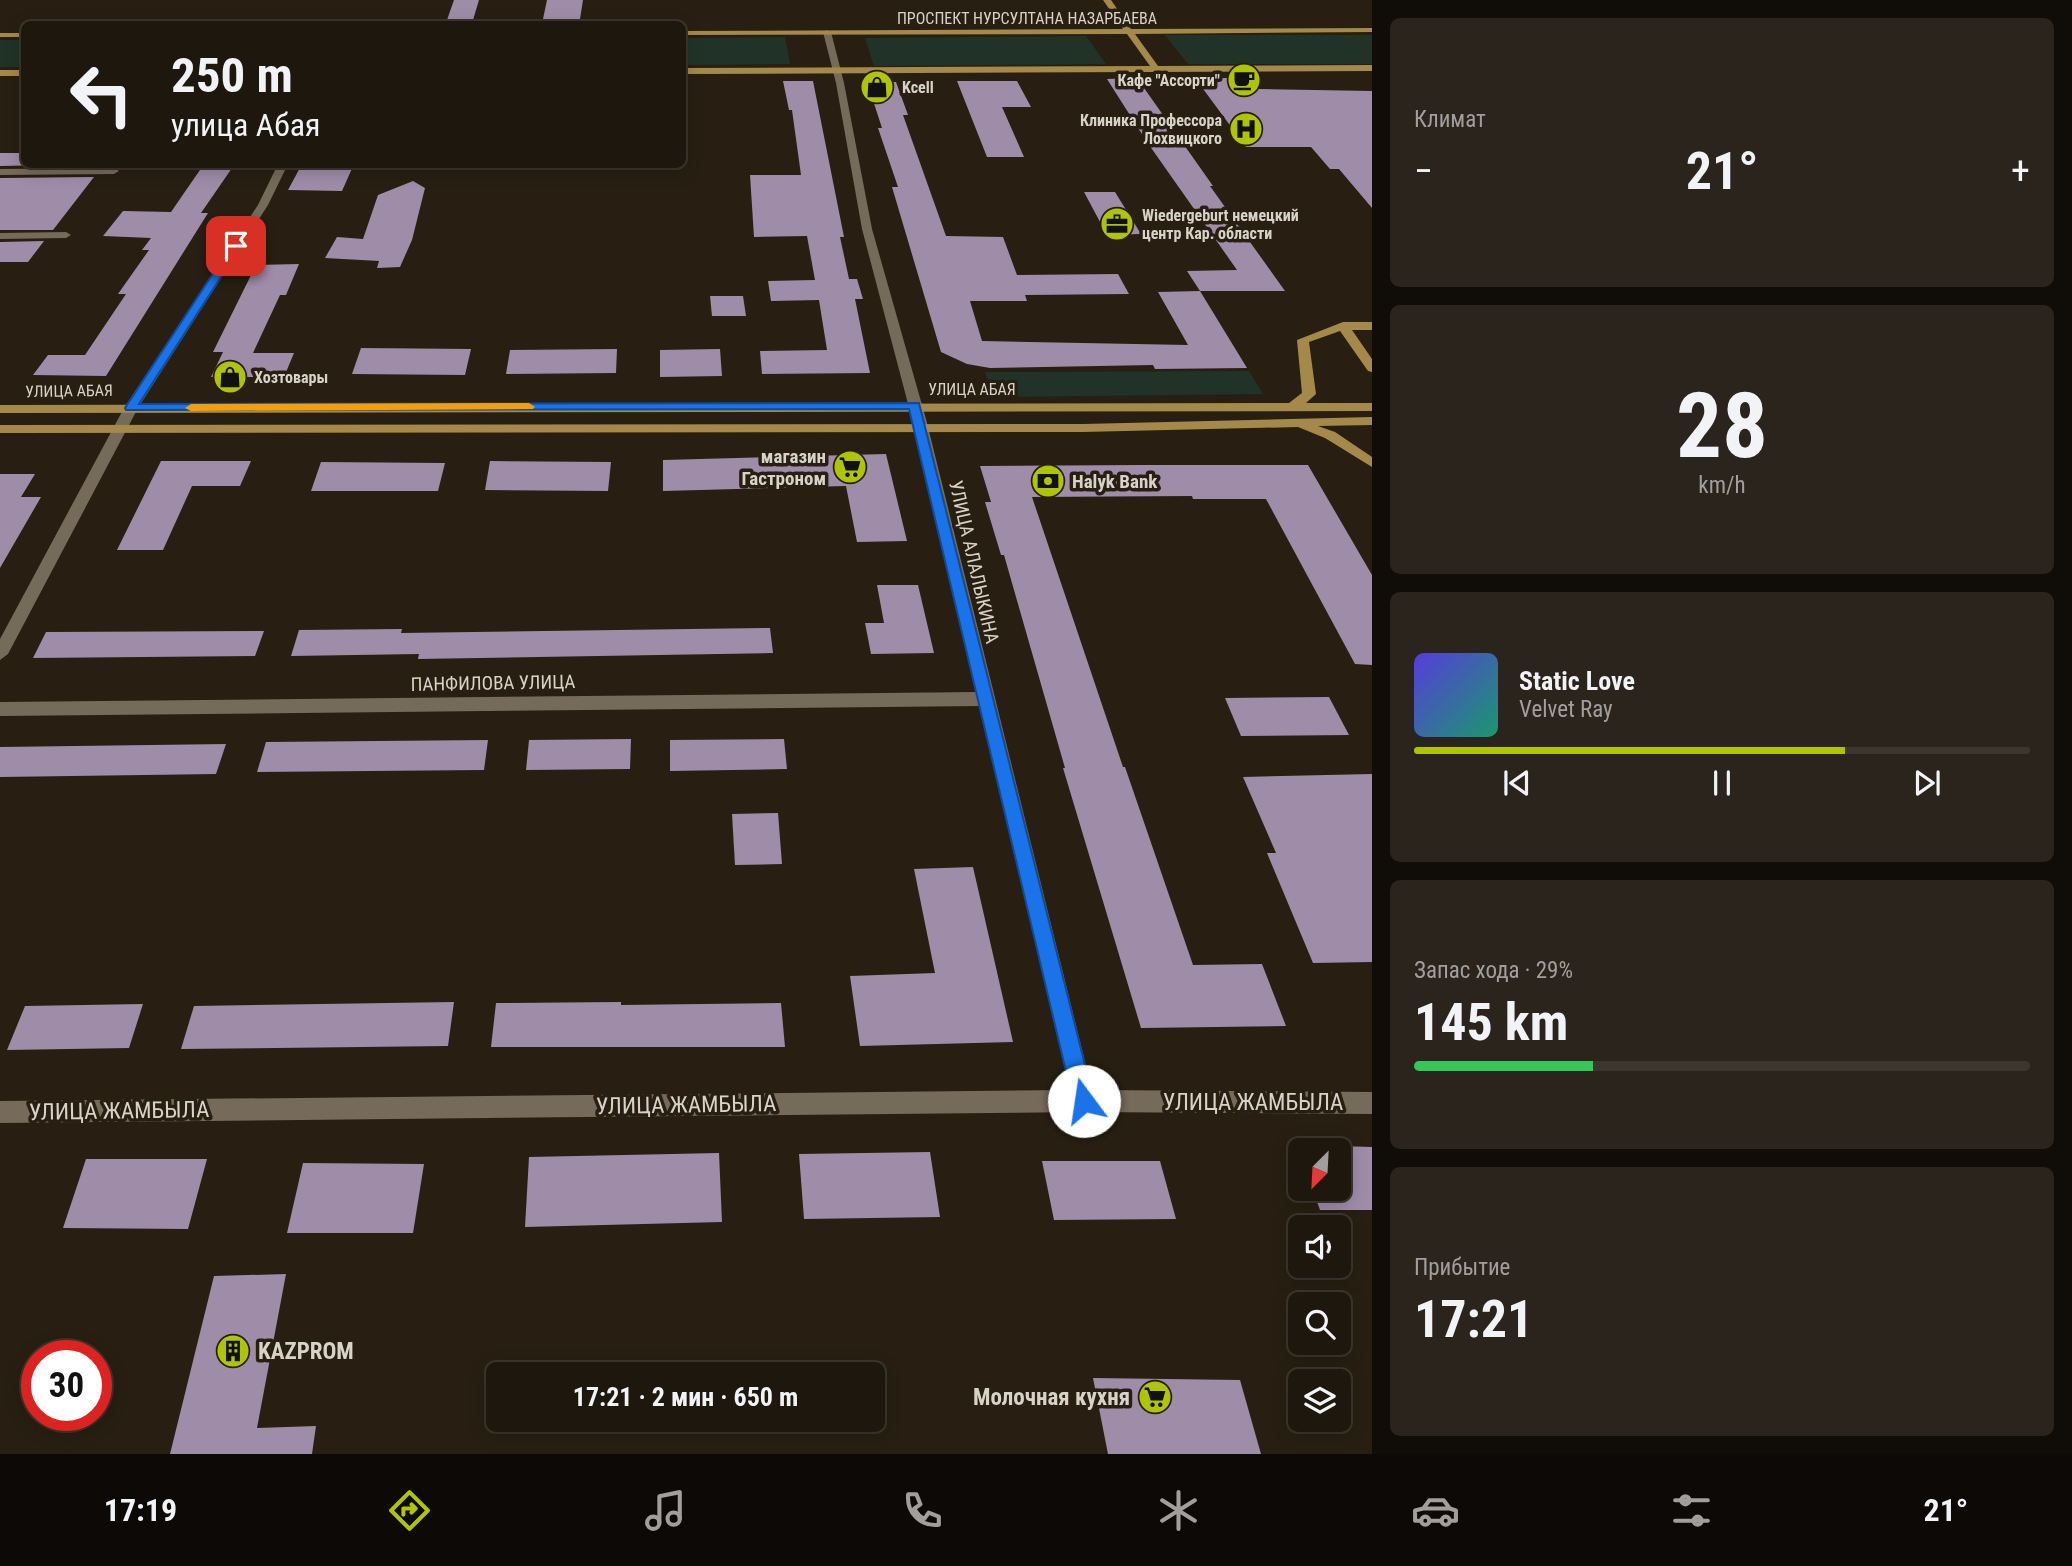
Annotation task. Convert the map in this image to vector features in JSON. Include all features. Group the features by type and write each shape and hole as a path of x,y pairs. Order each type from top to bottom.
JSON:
{"main road":[{"path":"1108,0 1156,69"},
{"name":"ПРОСПЕКТ НУРСУЛТАНА НАЗАРБАЕВА","path":"686,33 1372,30"},
{"path":"0,35 21,35"},
{"path":"686,71 1372,68"},
{"path":"0,73 21,73"},
{"path":"1291,414 1309,394 1303,340 1343,326 1372,326"},
{"path":"1343,326 1372,368"},
{"name":"УЛИЦА АБАЯ","path":"0,410 915,406 1291,414 1330,435 1372,463"},
{"path":"1291,414 1372,407"},
{"path":"1291,414 1372,421"},
{"name":"УЛИЦА АБАЯ","path":"0,429 1083,428 1291,414"}],"street":[{"name":"УЛИЦА АЛАЛЫКИНА","path":"827,32 837,71 860,200 921,429 1084,1101"},
{"path":"0,654 131,408 262,205 281,168"},
{"path":"0,172 114,171"},
{"path":"0,236 66,235"},
{"name":"ПАНФИЛОВА УЛИЦА","path":"0,709 986,699"},
{"name":"УЛИЦА ЖАМБЫЛА","path":"0,1112 1084,1101 1372,1103"}],"green space":[{"path":"1165,35 1372,35 1372,64 1188,64"},
{"path":"1086,36 1106,64 874,66 865,38"},
{"path":"785,37 790,64 686,65 686,38"},
{"path":"0,40 21,40 21,67 0,67"},
{"path":"1249,371 1263,394 994,397 985,372"}],"building":[{"path":"454,0 479,0 473,20 447,20"},
{"path":"547,0 583,0 580,19 543,19"},
{"path":"1137,78 1285,291 1200,291 1187,271 1237,270 1147,142 1107,79"},
{"path":"1195,78 1251,78 1259,89 1372,91 1372,208 1339,169 1330,169 1311,147 1246,147"},
{"path":"783,81 813,81 844,237 840,237 849,279 857,279 863,299 855,299 870,373 762,374 760,351 827,350 819,300 771,301 768,281 815,280 807,236 754,237 750,175 801,175 792,110 789,110"},
{"path":"957,81 1017,81 1031,107 1002,107 1024,157 987,157"},
{"path":"867,82 896,82 908,115 903,115 946,236 1003,237 1017,275 1118,274 1129,294 1025,295 1027,301 970,301 982,341 1188,345 1158,292 1200,291 1247,368 1155,369 1153,365 990,368 967,364 941,352 892,187 898,187 878,128 882,128"},
{"path":"0,153 21,153 21,166 0,166"},
{"path":"201,168 232,168 201,213 208,213 106,376 33,375 48,355 85,355 126,294 118,294 149,250 142,250 151,238 103,236 123,211 171,212"},
{"path":"300,168 352,168 342,191 288,190"},
{"path":"94,177 53,230 0,230 0,178"},
{"path":"413,181 425,188 412,240 400,267 377,268 379,261 325,258 337,237 363,239 378,195"},
{"path":"1084,192 1115,192 1141,234 1107,235"},
{"path":"44,241 28,262 0,262 0,242"},
{"path":"299,264 286,295 280,295 253,353 294,353 284,377 211,377 223,352 213,352 256,265"},
{"path":"710,296 743,296 746,316 712,316"},
{"path":"361,348 471,349 465,375 352,374"},
{"path":"617,349 616,373 506,374 510,350"},
{"path":"720,349 722,376 660,377 660,350"},
{"path":"886,454 907,541 857,542 846,486 663,491 663,460"},
{"path":"161,461 251,461 240,486 192,486 163,550 117,550"},
{"path":"490,461 611,462 608,491 485,490"},
{"path":"321,462 445,463 438,491 311,491"},
{"path":"1308,465 1372,575 1372,665 1355,664 1266,499 1193,499 1192,496 1032,497 1193,965 1262,964 1286,1026 1141,1028 1063,768 1004,555 1001,555 985,502 991,502 980,466"},
{"path":"0,474 35,474 21,497 41,497 0,568"},
{"path":"877,585 918,585 934,653 871,654 865,623 884,623"},
{"path":"770,628 773,653 418,659 419,654 291,656 299,630 402,629 401,633"},
{"path":"264,631 255,656 33,658 46,632"},
{"path":"1329,697 1349,735 1241,736 1225,698"},
{"path":"631,739 630,769 526,770 529,740"},
{"path":"784,739 787,769 670,771 670,740"},
{"path":"488,740 484,770 257,772 266,742"},
{"path":"226,744 216,774 0,777 0,747"},
{"path":"1372,774 1372,962 1313,963 1267,853 1276,853 1243,777"},
{"path":"778,813 782,864 735,865 732,814"},
{"path":"973,867 1013,1042 860,1046 850,976 935,973 914,869"},
{"path":"454,1002 448,1046 181,1049 194,1006"},
{"path":"621,1002 621,1005 781,1003 785,1047 491,1047 496,1003"},
{"path":"143,1004 129,1048 7,1050 25,1006"},
{"path":"1351,1146 1372,1147 1372,1210 1320,1210 1317,1201 1351,1201"},
{"path":"930,1152 940,1217 804,1219 799,1154"},
{"path":"719,1153 722,1222 525,1227 529,1157"},
{"path":"86,1159 207,1159 188,1229 63,1228"},
{"path":"1042,1161 1160,1161 1176,1219 1054,1220"},
{"path":"303,1163 424,1164 413,1233 287,1233"},
{"name":"KAZPROM","path":"286,1274 257,1428 316,1426 312,1454 170,1454 214,1276"},
{"path":"1093,1378 1240,1380 1261,1454 1108,1454"}],"slow traffic":[{"path":"191,408 529,407"}],"place":[{"name":"Кафе \"Ассорти\"","path":"1244,80"},
{"name":"Kcell","path":"877,87"},
{"name":"Клиника Профессора Лохвицкого","path":"1246,129"},
{"name":"Wiedergeburt немецкий центр Кар. области","path":"1117,224"},
{"name":"Хозтовары","path":"230,377"},
{"name":"магазин Гастроном","path":"850,467"},
{"name":"Halyk Bank","path":"1048,481"},
{"name":"KAZPROM","path":"233,1351"},
{"name":"Молочная кухня","path":"1155,1397"}],"route":[{"path":"236,246 131,408 915,406 1084,1101"}]}
